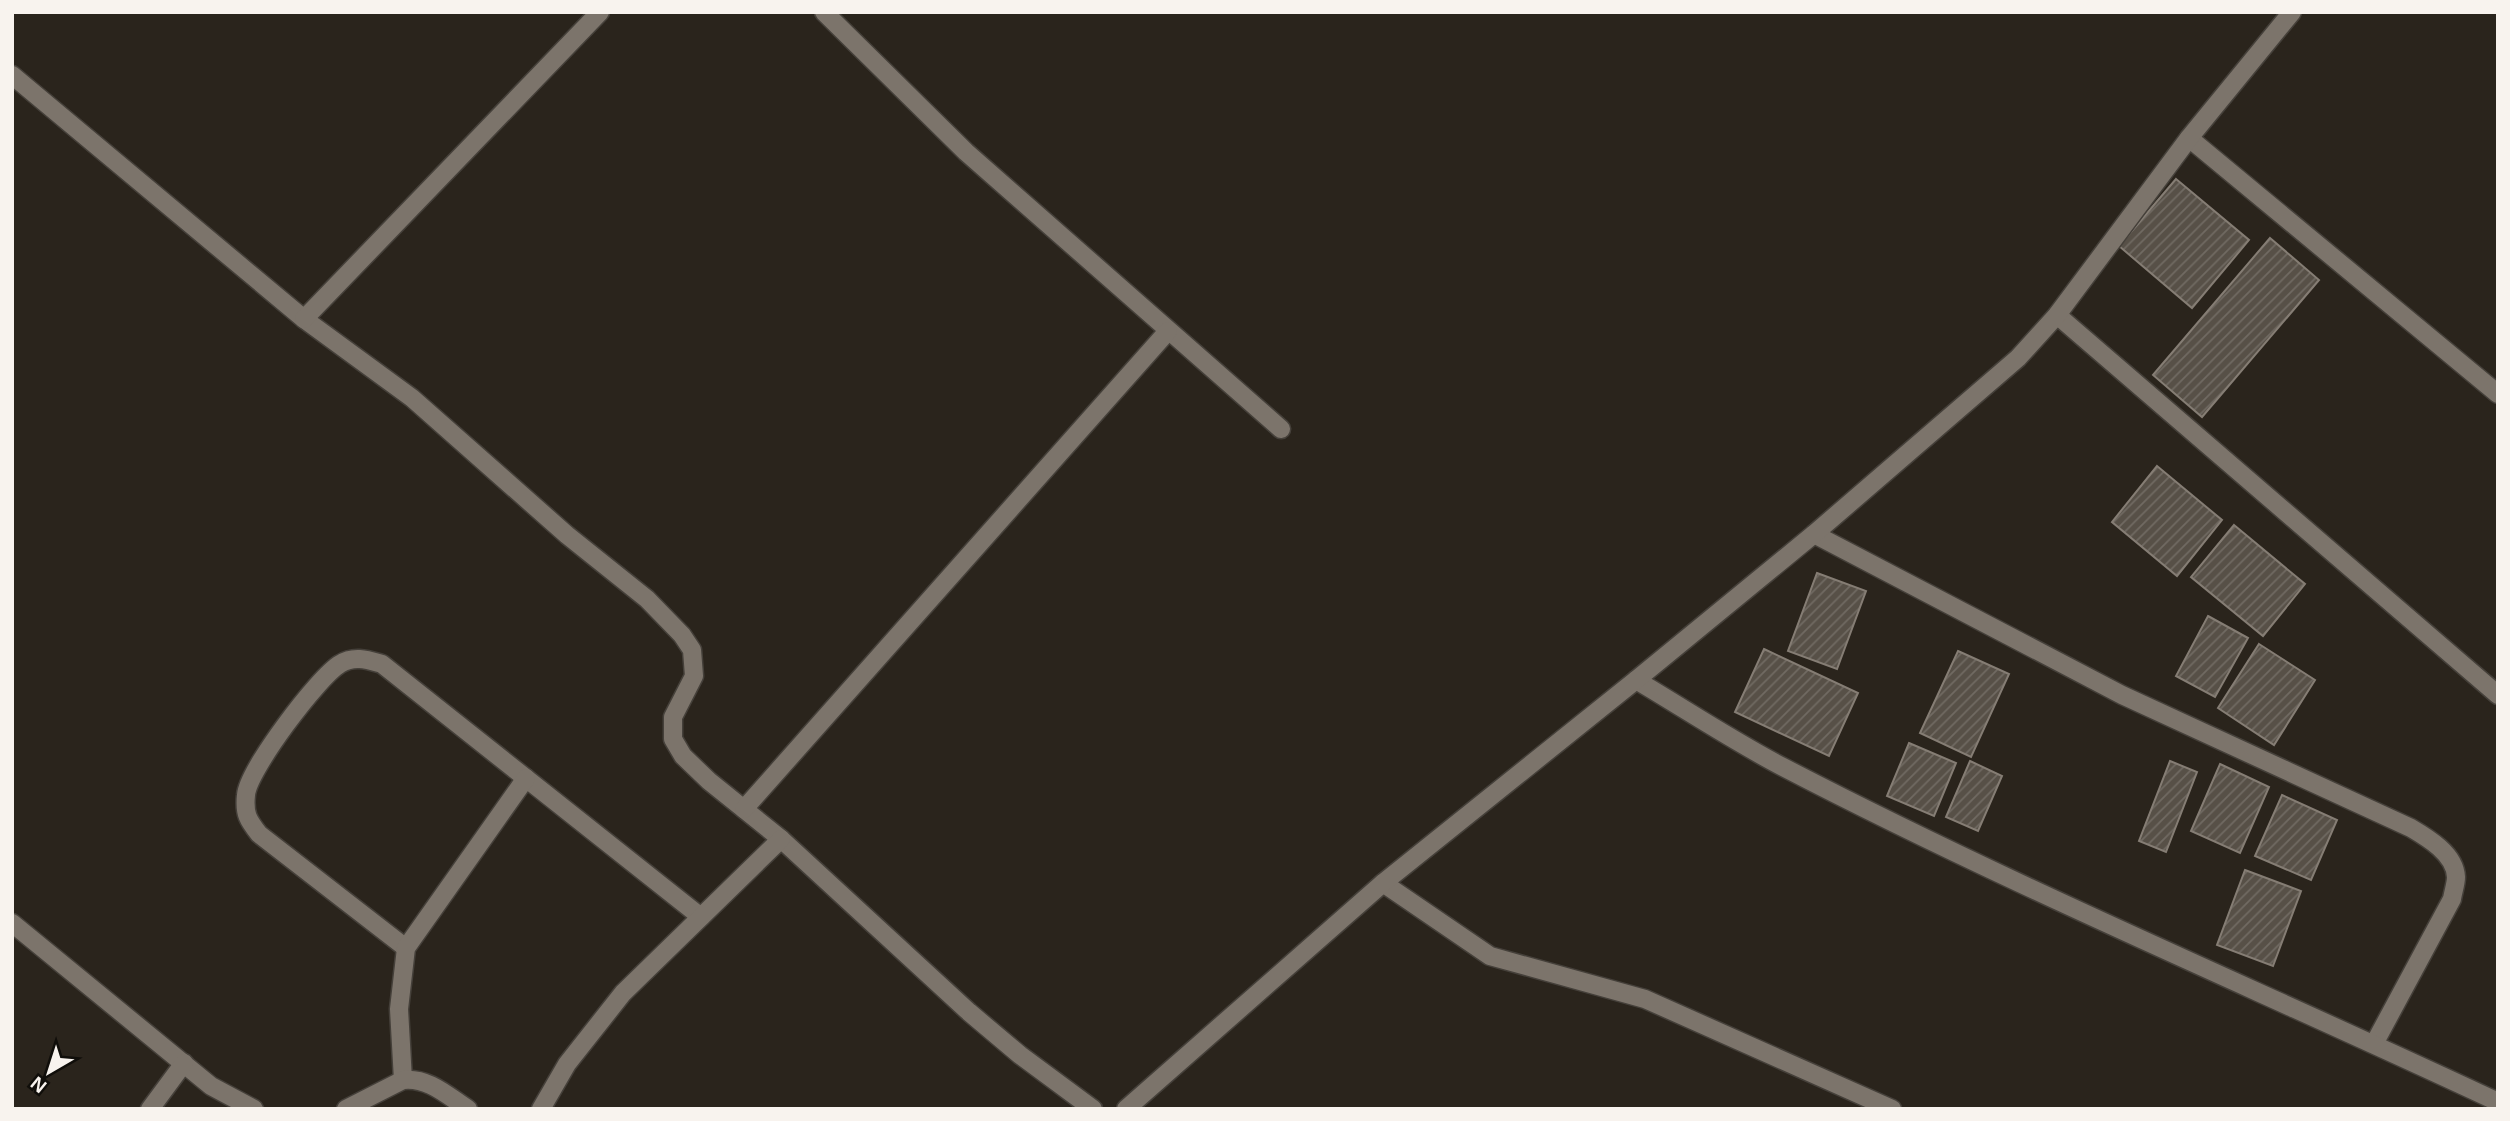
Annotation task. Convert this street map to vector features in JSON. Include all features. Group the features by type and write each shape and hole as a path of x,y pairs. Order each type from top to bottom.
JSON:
{"street":[{"path":"304,319 600,12"},
{"path":"824,12 966,152 1281,429"},
{"path":"1126,1109 1383,883 1814,534 2018,359 2057,316 2189,138 2292,12"},
{"path":"12,75 304,319 411,398 567,535 647,600 682,635 692,650 694,676 673,717 673,739 683,756 781,838 969,1012 1020,1055 1093,1109"},
{"path":"2189,138 2498,394"},
{"path":"2057,316 2498,695"},
{"path":"744,808 1168,331"},
{"path":"1814,534 2122,695 2274,763 2432,840 2445,853 2456,874 2452,899 2374,1044"},
{"path":"406,948 259,834 246,816 246,793 252,775 308,696 341,663 362,658 382,664 701,917"},
{"path":"1636,680 1780,765 2093,918 2498,1102"},
{"path":"403,1080 399,1010 406,948 526,778"},
{"path":"541,1109 567,1064 623,993 781,838"},
{"path":"1383,883 1490,956 1645,999 1892,1109"},
{"path":"12,923 211,1086 254,1109"},
{"path":"150,1109 184,1063"},
{"path":"346,1109 403,1080 414,1079 426,1082 468,1109"}],"building":[{"path":"2176,179 2249,240 2192,308 2119,246"},
{"path":"2270,238 2319,280 2202,417 2153,375"},
{"path":"2157,466 2222,520 2177,576 2112,522"},
{"path":"2234,525 2305,584 2263,636 2191,577"},
{"path":"1817,573 1866,591 1837,669 1788,651"},
{"path":"2208,616 2248,638 2215,697 2176,676"},
{"path":"2259,644 2315,680 2274,745 2218,708"},
{"path":"1764,649 1858,693 1829,756 1735,712"},
{"path":"1958,651 2009,674 1971,757 1920,733"},
{"path":"1909,743 1956,763 1934,816 1887,796"},
{"path":"1970,761 2002,776 1978,831 1946,817"},
{"path":"2170,761 2197,772 2166,852 2139,841"},
{"path":"2220,764 2269,787 2240,853 2191,831"},
{"path":"2282,795 2337,820 2311,880 2255,856"},
{"path":"2245,870 2301,891 2273,966 2217,945"}]}
